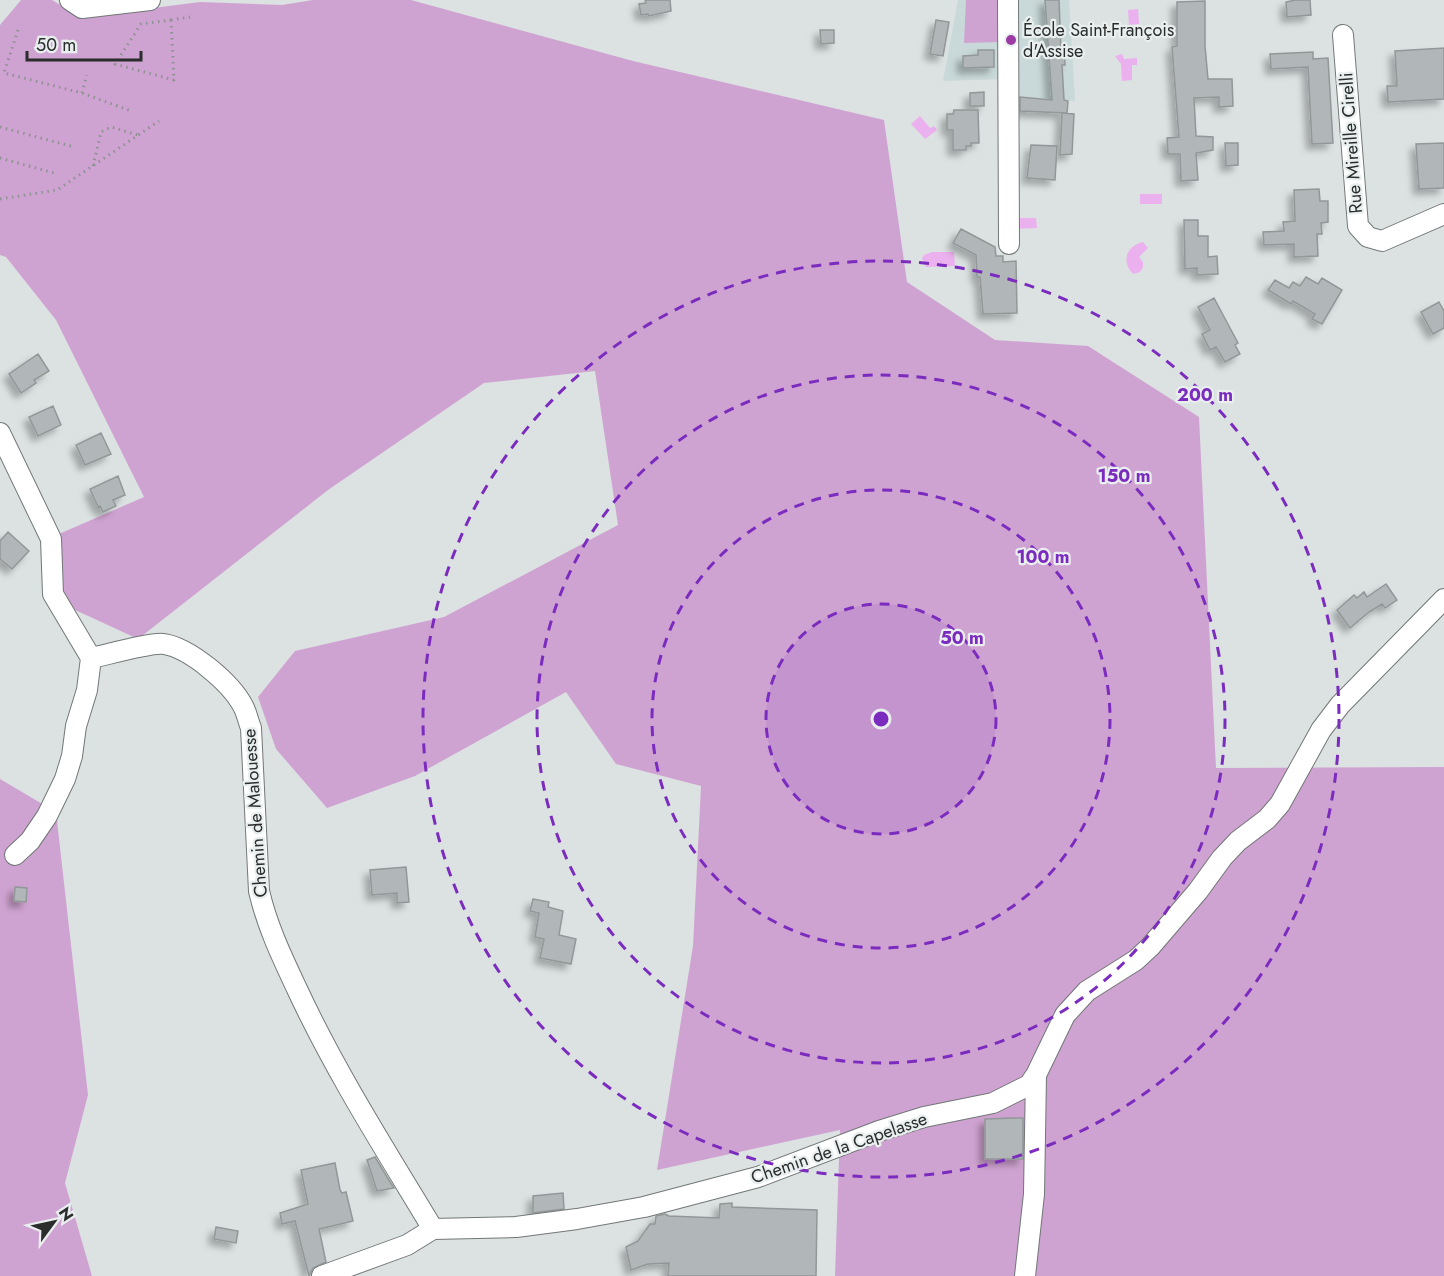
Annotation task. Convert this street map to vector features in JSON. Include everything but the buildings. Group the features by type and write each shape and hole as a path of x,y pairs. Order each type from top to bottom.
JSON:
{"street":[{"path":"70,0 82,8 150,0"},
{"path":"1008,0 1009,244"},
{"name":"Rue Mireille Cirelli","path":"1343,35 1358,226 1368,237 1382,241 1444,214"},
{"path":"0,433 51,539 53,594 90,658 87,690 76,726 72,756 65,779 47,816 30,842 15,855"},
{"path":"0,476 13,460"},
{"name":"Chemin de la Capelasse","path":"433,1229 516,1227 644,1207 758,1177 879,1131 924,1117 993,1103 1029,1085 1065,1015 1087,991 1136,960 1150,947 1198,891 1222,858 1280,804 1320,730 1340,705 1444,599"},
{"name":"Chemin de Malouesse","path":"90,658 162,644 183,650 205,664 244,706 251,728 259,891 264,914 311,1019 357,1104 433,1229"},
{"path":"1025,1276 1034,1194 1036,1075"},
{"path":"322,1276 407,1245 433,1229"}],"path":[{"path":"171,20 174,80 116,64 141,24 190,17"},
{"path":"18,30 4,73 82,93 131,111"},
{"path":"82,93 87,75"},
{"path":"0,199 57,190 159,121"},
{"path":"0,127 74,147"},
{"path":"93,166 101,132 111,127 138,135"},
{"path":"0,158 54,173"}],"shaded area":[{"path":"21,0 52,0 77,15 91,16 200,2 282,5 313,0 411,0 633,61 884,120 907,282 995,340 1088,346 1199,417 1216,768 1444,767 1444,1276 835,1276 840,1130 657,1170 693,946 701,786 616,764 566,692 415,776 327,808 276,749 258,697 295,651 444,617 618,525 595,371 484,383 328,490 138,639 60,603 59,534 144,497 56,320 6,257 0,255 0,25"},
{"name":"École Saint-François d'Assise","path":"958,0 1069,0 1075,101 1005,96 1005,79 943,81"},
{"path":"966,0 1001,0 1001,42 964,43"},
{"path":"1138,9 1139,24 1129,25 1128,10"},
{"path":"1122,54 1124,59 1137,58 1137,65 1132,65 1132,80 1122,81 1121,64 1115,56"},
{"path":"920,116 930,128 934,126 937,130 925,139 911,124"},
{"path":"1140,194 1162,194 1162,204 1140,204"},
{"path":"1011,218 1036,218 1037,228 1011,229"},
{"path":"1143,242 1148,248 1139,257 1143,262 1143,267 1140,272 1133,274 1127,264 1127,255 1133,247"},
{"path":"932,252 954,252 955,266 926,267 922,258"},
{"path":"0,779 56,812 88,1095 65,1183 92,1276 0,1276"}],"place":[{"name":"École Saint-François d'Assise","path":"1011,40"}]}
